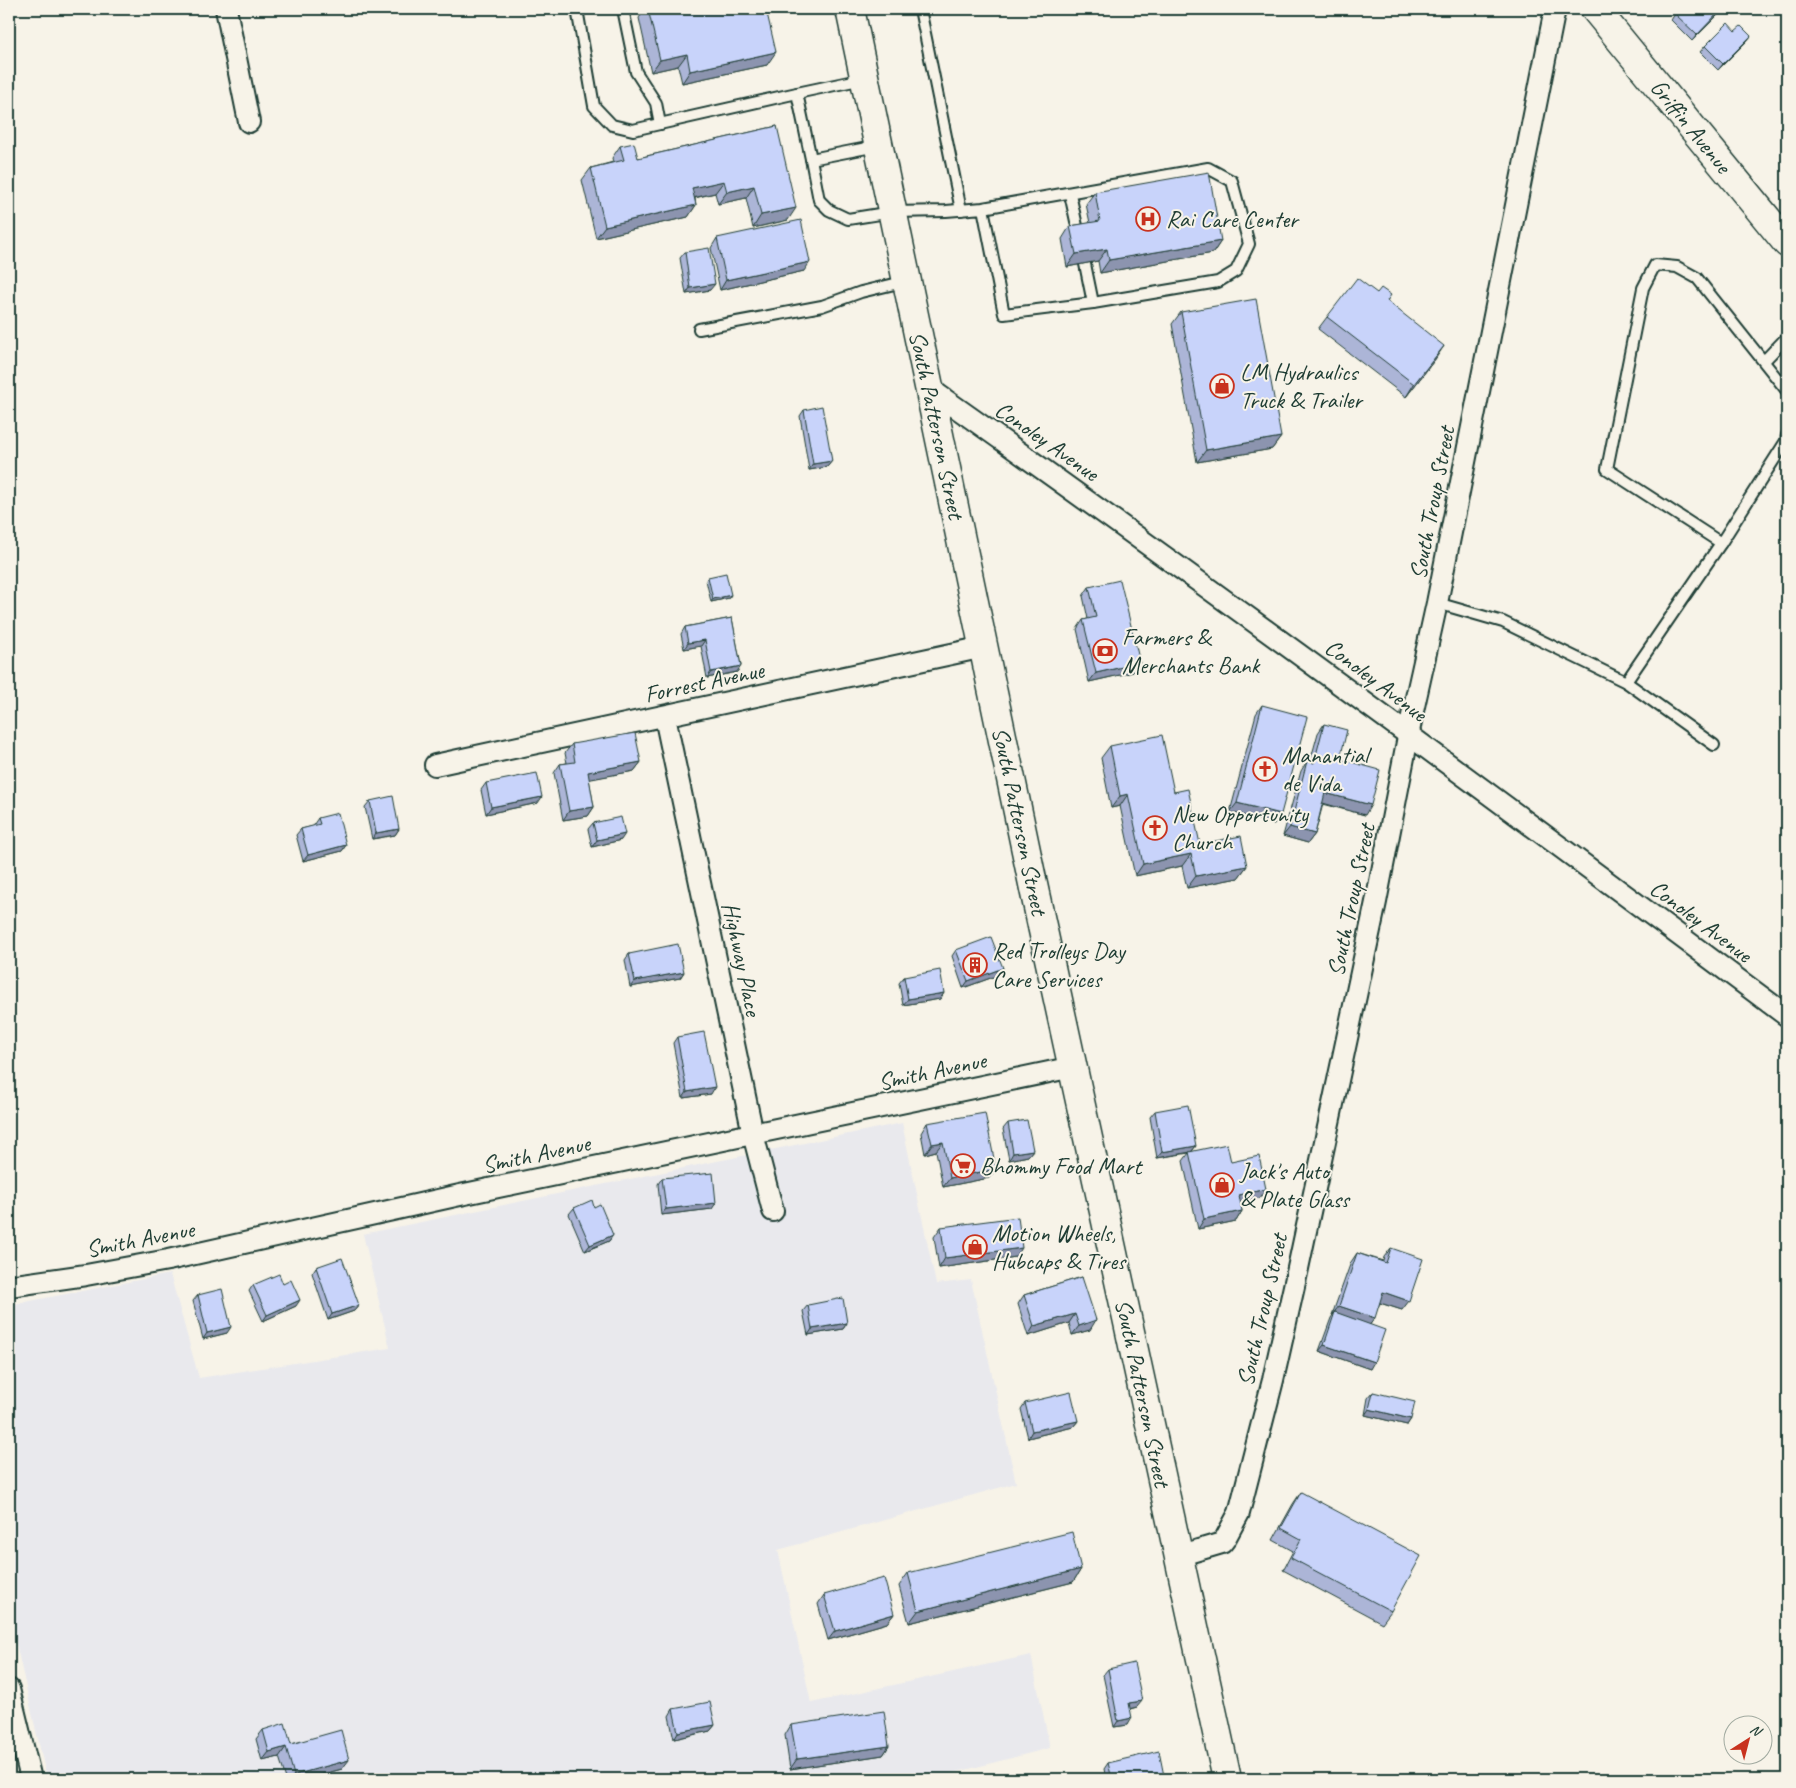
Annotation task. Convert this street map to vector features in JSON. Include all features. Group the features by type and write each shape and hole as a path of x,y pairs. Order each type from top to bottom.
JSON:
{"main road":[{"name":"South Patterson Street","path":"850,9 1034,888 1227,1779"},
{"name":"Griffin Avenue","path":"1595,9 1787,243"}],"street":[{"path":"226,9 249,122"},
{"name":"South Troup Street","path":"1178,1556 1222,1543 1239,1513 1273,1380 1376,902 1555,9"},
{"name":"Conoley Avenue","path":"930,389 1325,672 1787,1016"},
{"name":"Forrest Avenue","path":"435,765 984,647"},
{"name":"Highway Place","path":"665,716 753,1134 773,1211"},
{"name":"Smith Avenue","path":"9,1286 86,1275 168,1260 470,1193 1073,1067"},
{"path":"9,1688 31,1779"}],"lane":[{"path":"578,9 594,106 612,125 633,130 864,79"},
{"path":"623,9 636,72 656,103 660,124"},
{"path":"920,9 961,210"},
{"path":"797,93 819,200 829,210 848,219 892,212 983,208 1208,168 1232,181 1249,244 1236,271 1218,282 1093,303 1004,314 983,208"},
{"path":"811,159 878,146"},
{"path":"1070,194 1079,236"},
{"path":"1084,264 1093,303"},
{"path":"1721,542 1607,469 1643,288 1655,265 1677,267 1697,278 1787,392"},
{"path":"699,329 822,306 861,292 907,281"},
{"path":"1764,361 1787,337"},
{"path":"1626,682 1721,542 1786,441 1787,435"},
{"path":"1437,603 1503,622 1626,682 1714,745"}],"shaded area":[{"path":"902,1123 936,1284 971,1280 1016,1483 778,1550 811,1703 1031,1655 1050,1748 930,1779 47,1779 9,1613 9,1305 170,1274 199,1378 390,1348 363,1234"}],"building":[{"path":"648,9 766,9 776,52 690,71 687,54 660,60"},
{"path":"1680,9 1722,9 1697,35 1675,14"},
{"path":"1728,23 1735,31 1741,26 1751,36 1723,64 1705,46"},
{"path":"777,126 796,208 761,215 754,186 727,192 724,181 692,188 696,205 605,226 591,168 624,160 620,146 634,143 638,158"},
{"name":"Rai Care Center","path":"1209,172 1221,241 1109,260 1107,249 1076,254 1070,226 1100,221 1095,192"},
{"path":"801,220 810,262 726,280 717,238"},
{"path":"709,248 715,284 690,288 685,252"},
{"path":"1357,278 1377,293 1381,288 1391,295 1387,301 1444,346 1414,384 1327,317"},
{"name":"LM Hydraulics Truck & Trailer","path":"1256,299 1281,437 1206,450 1181,312"},
{"path":"822,406 832,461 813,464 804,410"},
{"path":"726,573 731,595 713,599 708,577"},
{"name":"Farmers & Merchants Bank","path":"1120,580 1140,663 1096,673 1083,620 1096,617 1089,587"},
{"path":"732,618 741,666 711,672 705,640 688,643 685,627"},
{"name":"Manantial de Vida","path":"1262,705 1307,717 1281,814 1237,803"},
{"path":"1324,724 1347,730 1340,759 1380,770 1371,805 1325,793 1315,834 1290,827 1307,761 1314,763"},
{"path":"635,733 641,762 588,772 594,807 569,811 560,764 575,762 572,744"},
{"name":"New Opportunity Church","path":"1162,735 1174,792 1188,789 1200,844 1241,836 1247,866 1196,876 1191,854 1143,864 1128,794 1120,796 1110,746"},
{"path":"537,773 542,797 491,807 486,783"},
{"path":"393,796 399,829 376,833 370,801"},
{"path":"338,813 346,845 308,855 301,829 320,824 318,818"},
{"path":"621,817 625,834 597,840 593,823"},
{"name":"Red Trolleys Day Care Services","path":"991,937 1003,968 968,981 956,950"},
{"path":"678,944 684,972 635,981 629,954"},
{"path":"940,970 944,993 908,999 904,977"},
{"path":"704,1032 715,1087 687,1092 677,1037"},
{"path":"1188,1105 1196,1146 1162,1152 1155,1111"},
{"name":"Bhommy Food Mart","path":"985,1113 996,1169 950,1178 943,1142 932,1144 927,1123"},
{"path":"1027,1120 1033,1150 1013,1153 1008,1123"},
{"name":"Jack's Auto & Plate Glass","path":"1227,1144 1231,1162 1259,1156 1266,1189 1239,1195 1242,1211 1204,1219 1189,1152"},
{"path":"713,1173 716,1203 666,1209 662,1178"},
{"path":"592,1200 594,1207 600,1204 613,1235 590,1245 574,1208"},
{"name":"Motion Wheels, Hubcaps & Tires","path":"1018,1217 1022,1248 945,1258 941,1227"},
{"path":"1391,1248 1423,1259 1409,1301 1383,1292 1375,1318 1339,1306 1357,1253 1386,1263"},
{"path":"342,1258 359,1305 332,1314 316,1267"},
{"path":"279,1274 283,1284 291,1280 300,1300 267,1315 253,1285"},
{"path":"1082,1277 1096,1320 1079,1326 1075,1314 1034,1326 1024,1295"},
{"path":"222,1289 231,1327 207,1333 198,1295"},
{"path":"843,1298 847,1323 812,1329 808,1305"},
{"path":"1335,1312 1385,1330 1374,1362 1324,1345"},
{"path":"1071,1392 1078,1421 1032,1431 1025,1403"},
{"path":"1373,1392 1415,1402 1411,1419 1369,1409"},
{"path":"1301,1492 1421,1556 1391,1611 1291,1558 1301,1539 1281,1528"},
{"path":"1072,1532 1081,1569 918,1611 908,1573"},
{"path":"884,1578 894,1614 835,1631 824,1595"},
{"path":"1134,1663 1142,1701 1129,1703 1132,1718 1118,1721 1108,1669"},
{"path":"710,1702 715,1725 678,1732 673,1709"},
{"path":"884,1711 889,1746 797,1759 791,1725"},
{"path":"285,1723 291,1744 341,1730 349,1760 294,1775 286,1747 269,1752 263,1730"},
{"path":"1159,1751 1164,1776 1146,1779 1112,1779 1108,1763"}],"place":[{"name":"Rai Care Center","path":"1148,219"},
{"name":"LM Hydraulics Truck & Trailer","path":"1222,386"},
{"name":"Farmers & Merchants Bank","path":"1105,651"},
{"name":"Manantial de Vida","path":"1265,769"},
{"name":"New Opportunity Church","path":"1155,828"},
{"name":"Red Trolleys Day Care Services","path":"975,965"},
{"name":"Bhommy Food Mart","path":"963,1166"},
{"name":"Jack's Auto & Plate Glass","path":"1222,1185"},
{"name":"Motion Wheels, Hubcaps & Tires","path":"975,1247"}]}
